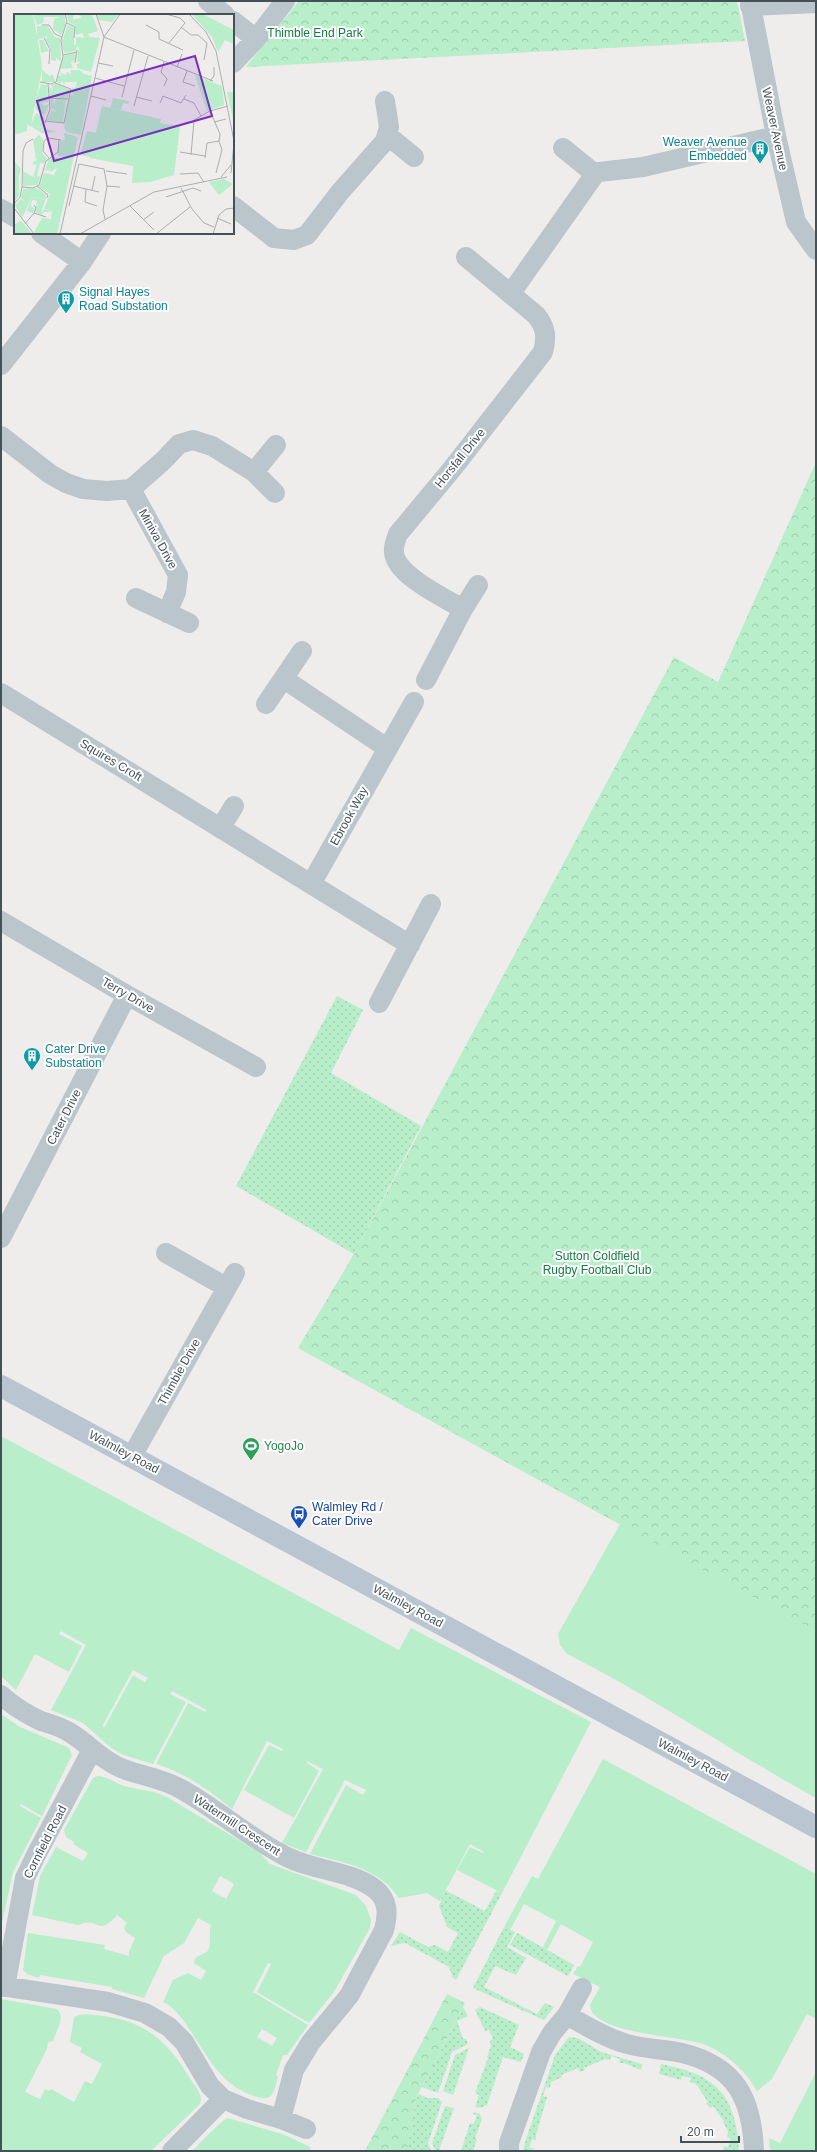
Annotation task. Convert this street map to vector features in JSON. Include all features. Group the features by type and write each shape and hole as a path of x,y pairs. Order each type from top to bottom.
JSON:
{"main road":[{"name":"Walmley Road","path":"1,1386 816,1827"}],"street":[{"path":"208,1 224,14"},
{"path":"234,63 256,39 285,1"},
{"path":"750,4 816,3"},
{"name":"Weaver Avenue","path":"750,4 776,136 796,222 816,250"},
{"path":"234,22 256,39"},
{"path":"234,207 274,238 294,240 307,235 340,192 385,141 389,127 385,101"},
{"path":"387,135 414,157"},
{"path":"511,293 595,174 599,172 643,167 776,136"},
{"path":"563,148 595,174"},
{"path":"1,209 14,216"},
{"path":"42,234 82,262"},
{"path":"1,365 82,262 100,234"},
{"name":"Horsfall Drive","path":"463,609 410,577 395,558 394,544 398,534 459,460 543,352 547,338 542,322 511,293 466,257"},
{"path":"1,436 50,474 66,483 83,489 107,491 131,489 186,440 203,442 254,472 275,493"},
{"path":"254,472 276,445"},
{"name":"Miniva Drive","path":"131,489 178,575 176,592 167,613"},
{"path":"426,680 463,609 478,585"},
{"path":"136,598 189,623"},
{"path":"266,704 302,651"},
{"path":"284,679 387,748"},
{"name":"Squires Croft","path":"1,693 221,827 410,945"},
{"name":"Ebrook Way","path":"312,884 414,702"},
{"path":"221,827 234,806"},
{"path":"379,1002 431,904"},
{"name":"Terry Drive","path":"1,921 127,995 256,1067"},
{"name":"Cater Drive","path":"1,1238 127,995"},
{"name":"Thimble Drive","path":"132,1456 231,1280 166,1253"},
{"name":"Watermill Crescent","path":"1,1695 23,1712 68,1731 82,1740 92,1750 120,1768 159,1779 182,1789 225,1820 286,1857 311,1867 356,1880 375,1889 382,1895 386,1904 388,1918 384,1930 349,1996 311,2042 294,2070 281,2119"},
{"name":"Cornfield Road","path":"3,1987 25,1878 92,1750"},
{"path":"3,1987 108,2002 131,2007 155,2018 169,2027 184,2042 210,2086 223,2099 306,2129"},
{"path":"509,2151 509,2143 541,2052 552,2033 567,2016 582,1988"},
{"path":"567,2016 628,2044 681,2053 704,2059 721,2070 737,2085 747,2102 754,2127 754,2151"},
{"path":"172,2151 223,2099"}],"green space":[{"name":"Thimble End Park","path":"299,1 737,1 745,41 246,67"},
{"name":"Sutton Coldfield Rugby Football Club","path":"816,462 816,1632 298,1348 354,1254 674,657 718,682"},
{"path":"337,996 363,1010 331,1073 421,1126 354,1254 236,1186"},
{"path":"1,1436 399,1650 411,1628 591,1722 502,1893 457,1870 470,1847 483,1853 484,1852 470,1844 440,1901 427,1893 399,1898 391,1888 371,1873 335,1860 310,1854 346,1785 363,1795 366,1790 345,1780 306,1852 282,1843 323,1769 307,1761 307,1763 319,1771 294,1818 244,1790 269,1745 282,1751 283,1749 267,1741 232,1809 196,1782 177,1772 156,1764 188,1703 205,1712 207,1710 172,1691 170,1694 186,1702 153,1764 123,1755 110,1747 83,1723 51,1710 86,1645 61,1631 59,1634 82,1646 69,1672 35,1654 16,1690 1,1676","holes":["133,1670 148,1678 145,1682 133,1675 104,1728 103,1725"]},
{"path":"620,1524 816,1632 816,1798 630,1688 567,1654 560,1645 558,1634"},
{"path":"1,1714 20,1727 69,1748 72,1755 42,1816 21,1804 20,1806 41,1818 13,1872 1,1928"},
{"path":"603,1759 816,1874 816,2019 807,2014 772,2079 757,2091 747,2076 729,2058 706,2045 621,2028 605,2022 594,2015 590,2005 600,1987 573,1974 578,1966 580,1967 593,1942 561,1924 547,1950 543,1947 556,1921 524,1904 510,1930 504,1927 532,1876 538,1879"},
{"path":"97,1776 104,1777 124,1786 152,1791 167,1797 260,1853 270,1864 356,1895 366,1906 371,1920 370,1928 334,1992 309,2023 257,1992 271,1964 268,1963 253,1992 308,2025 287,2055 283,2055 276,2075 278,2076 274,2091 269,2097 261,2098 242,2091 223,2077 215,2068 180,2016 174,2009 163,2002 173,1980 188,1973 201,1980 206,1971 194,1963 194,1960 208,1951 210,1945 211,1925 198,1918 184,1943 164,1956 144,1998 112,1989 112,1987 40,1975 39,1978 27,1974 23,1970 28,1933 105,1945 104,1949 129,1956 129,1952 135,1938 126,1932 124,1928 127,1923 117,1915 106,1925 100,1926 93,1923 78,1925 32,1915 40,1876 56,1847 83,1861 88,1853 73,1844 74,1842 66,1837 64,1830 93,1778","holes":["220,1876 234,1884 226,1899 212,1891","262,2029 277,2038 272,2046 257,2037"]},
{"path":"445,1890 485,1911 496,1891 502,1893 456,1980 453,1978 449,1967 405,1943 391,1946 400,1932 428,1947 435,1945 448,1952 458,1933 447,1927 439,1906"},
{"path":"504,1927 515,1932 507,1947 526,1958 516,1975 495,1966 484,1987 537,2014 545,2003 554,2007 544,2020 473,1988"},
{"path":"517,1933 574,1965 568,1976 510,1945"},
{"path":"447,1994 465,2003 416,2098 407,2151 365,2151"},
{"path":"1,1999 57,2009 61,2015 60,2023 53,2041 48,2042 47,2049 25,2092 40,2099 45,2089 49,2091 51,2089 74,2102 85,2081 92,2084 102,2064 80,2052 82,2048 70,2042 74,2017 89,2014 119,2019 132,2023 144,2029 164,2044 196,2086 201,2097 200,2104 151,2151 1,2151"},
{"path":"463,2007 468,2016 457,2021 463,2039 466,2039 468,2044 452,2052 438,2093 422,2087"},
{"path":"480,2007 519,2025 510,2047 524,2054 521,2062 503,2057 487,2105 480,2108 475,2107 479,2095 475,2093 488,2058 487,2057 491,2046 490,2041 493,2039 489,2030 485,2031 475,2010"},
{"path":"569,2037 578,2038 601,2052 642,2064 641,2070 624,2063 619,2063 620,2059 611,2056 610,2060 605,2059 584,2068 585,2070 580,2072 578,2068 561,2075 562,2077 551,2082 550,2088 546,2087 543,2096 547,2097 536,2135 536,2140 532,2139 529,2147 534,2149 533,2151 523,2151 555,2055"},
{"path":"469,2048 453,2095 443,2091 455,2055"},
{"path":"661,2064 696,2074 709,2081 720,2090 728,2101 733,2115 737,2131 739,2151 723,2151 724,2146 728,2147 731,2138 727,2137 728,2131 723,2122 724,2121 713,2106 710,2108 706,2103 708,2102 696,2084 690,2082 691,2078 682,2076 681,2080 659,2074"},
{"path":"816,2072 816,2151 770,2151 769,2138 780,2143"},
{"path":"419,2094 427,2098 438,2098 442,2102 428,2143 431,2151 407,2151 416,2098"},
{"path":"445,2106 454,2108 439,2151 436,2151 432,2143"},
{"path":"474,2112 480,2114 482,2119 475,2138 477,2139 473,2151 461,2151 470,2123 474,2124 477,2115 473,2114"},
{"path":"228,2118 285,2135 310,2147 310,2151 192,2151 215,2128"}],"place":[{"name":"Weaver Avenue Embedded","path":"760,164"},
{"name":"Signal Hayes Road Substation","path":"66,314"},
{"name":"Cater Drive Substation","path":"32,1071"},
{"name":"YogoJo","path":"251,1461"},
{"name":"Walmley Rd / Cater Drive","path":"299,1529"}]}
